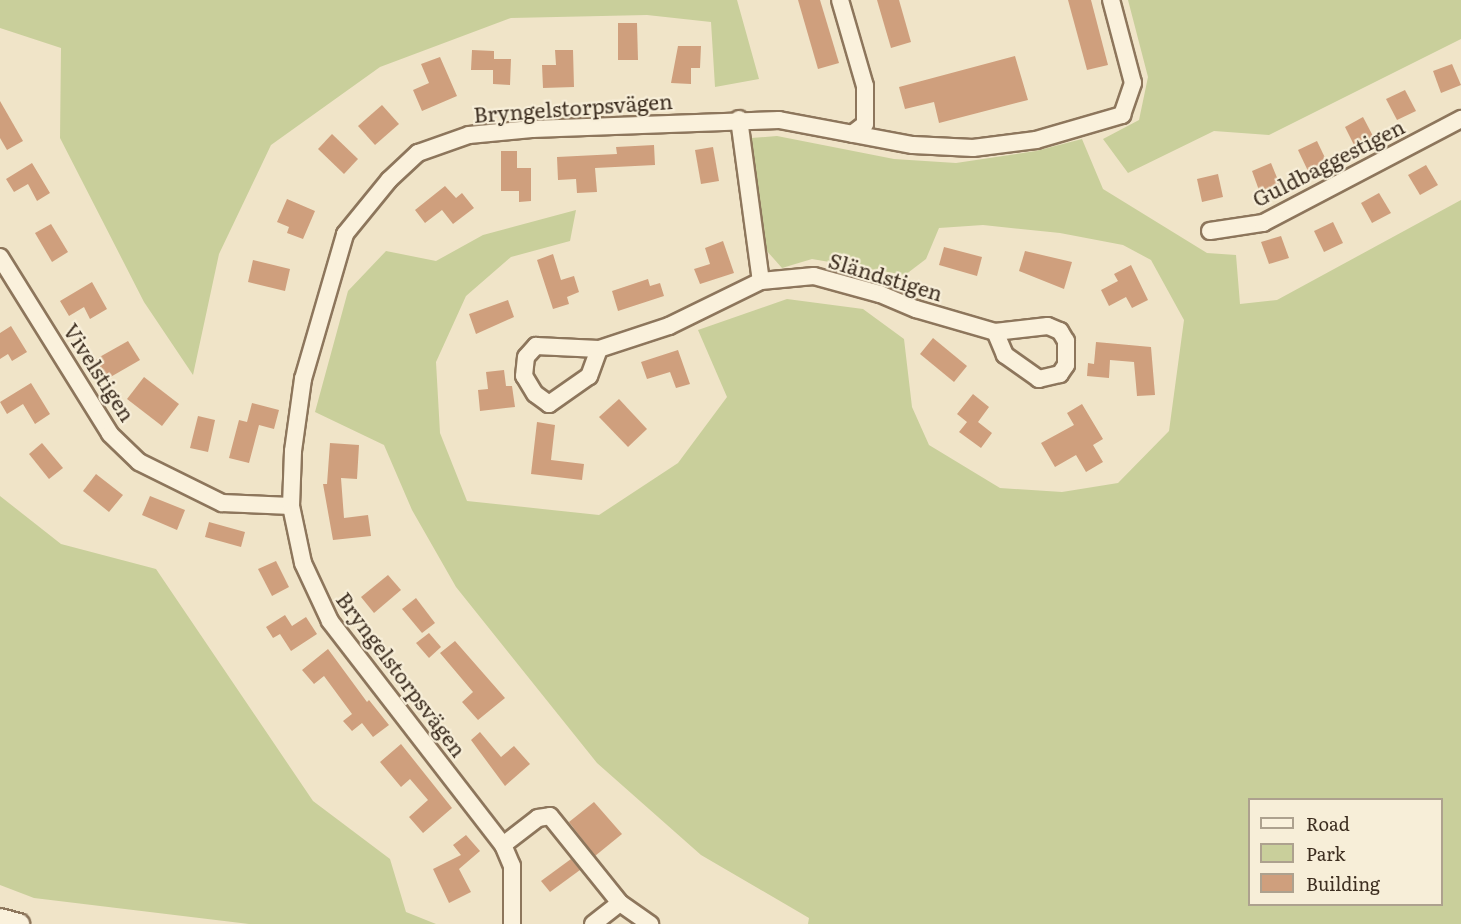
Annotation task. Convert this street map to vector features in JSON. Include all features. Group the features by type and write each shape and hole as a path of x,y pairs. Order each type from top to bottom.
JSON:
{"street":[{"path":"840,0 865,86 865,124 852,134"},
{"name":"Bryngelstorpsvägen","path":"512,924 512,866 503,845 330,621 303,563 291,506 293,451 303,379 345,234 389,180 418,153 469,135 739,118 779,120 913,145 973,148 1036,140 1122,115 1133,83 1111,0"},
{"path":"739,118 761,282"},
{"name":"Guldbaggestigen","path":"1210,231 1263,223 1461,119"},
{"name":"Vivelstigen","path":"0,257 110,434 139,462 222,502 291,506"},
{"name":"Sländstigen","path":"599,349 589,376 549,404 535,394 524,376 526,357 537,346 599,349 669,326 761,282 814,276 880,294 916,309 995,332"},
{"path":"503,845 538,818 550,816 620,903 650,924"},
{"path":"593,924 620,903"},
{"path":"0,919 19,924"}],"green space":[{"path":"0,0 737,0 759,79 715,87 711,22 647,15 511,18 380,67 271,145 219,254 193,375 144,302 60,138 61,48 0,28"},
{"path":"1128,0 1461,0 1461,39 1269,135 1214,131 1128,173 1103,139 1139,120 1148,77"},
{"path":"777,136 894,159 956,163 1036,151 1082,139 1103,189 1207,253 1236,255 1240,304 1277,300 1461,200 1461,924 808,924 809,918 701,855 597,763 456,587 412,510 384,445 315,412 348,291 386,251 436,261 483,235 576,210 570,241 511,257 466,296 436,362 440,433 467,501 599,515 678,463 727,397 698,330 787,299 863,309 904,339 912,407 929,445 1000,488 1062,492 1118,483 1169,431 1184,320 1151,260 1123,245 1060,233 983,225 939,228 926,259 905,275 812,259 782,268 766,250 750,167 751,138"},
{"path":"0,496 61,544 156,569 313,801 390,859 406,912 436,924 249,924 34,898 0,885"}],"building":[{"path":"798,0 820,0 839,63 818,69"},
{"path":"877,0 899,0 911,42 891,48"},
{"path":"1068,0 1091,0 1108,65 1087,70"},
{"path":"618,23 637,23 638,60 618,60"},
{"path":"678,46 701,46 700,68 691,68 691,84 671,83"},
{"path":"472,50 494,51 494,59 511,59 510,85 493,84 493,70 471,70"},
{"path":"555,50 573,50 574,87 543,88 542,65 556,65"},
{"path":"1015,56 1028,100 939,123 934,102 905,109 899,87"},
{"path":"440,57 457,96 422,111 413,90 429,83 421,64"},
{"path":"1452,64 1461,85 1441,93 1433,71"},
{"path":"1405,90 1416,111 1397,120 1386,99"},
{"path":"0,101 23,141 7,150 0,138"},
{"path":"382,105 399,124 375,145 358,126"},
{"path":"1363,117 1374,138 1355,147 1345,127"},
{"path":"332,134 358,159 344,174 318,149"},
{"path":"1317,141 1327,162 1308,171 1298,150"},
{"path":"654,145 655,165 595,168 597,192 577,193 576,179 558,180 557,157 617,154 616,147"},
{"path":"713,147 719,181 701,184 695,150"},
{"path":"501,151 517,151 517,168 531,168 531,201 519,202 519,191 501,191"},
{"path":"32,163 50,193 37,201 28,184 14,192 6,179"},
{"path":"1271,163 1280,185 1260,193 1252,171"},
{"path":"1426,165 1438,185 1420,195 1408,175"},
{"path":"1218,174 1223,197 1202,202 1197,179"},
{"path":"445,186 456,198 462,193 474,208 453,224 442,210 425,223 415,210"},
{"path":"1379,193 1391,213 1372,223 1361,203"},
{"path":"287,199 315,211 303,239 287,233 289,227 277,222"},
{"path":"1333,222 1343,243 1324,252 1314,231"},
{"path":"51,224 68,252 52,262 35,233"},
{"path":"1281,236 1289,258 1269,264 1261,242"},
{"path":"723,241 734,273 700,284 694,269 710,264 705,248"},
{"path":"944,247 982,257 977,276 939,265"},
{"path":"1025,251 1072,262 1064,289 1019,271"},
{"path":"553,254 561,280 574,276 579,292 567,297 569,304 553,309 537,260"},
{"path":"253,260 290,269 285,291 248,282"},
{"path":"1131,265 1148,300 1132,308 1126,297 1109,306 1101,290 1118,281 1114,274"},
{"path":"648,279 650,286 660,283 664,296 618,311 612,291"},
{"path":"92,282 107,309 90,319 84,307 69,316 60,301"},
{"path":"508,300 514,317 476,334 469,314"},
{"path":"11,326 27,352 12,361 8,354 0,359 0,333"},
{"path":"933,338 967,366 954,382 920,354"},
{"path":"128,341 140,360 107,379 96,359"},
{"path":"1096,342 1151,347 1155,395 1137,396 1134,362 1110,360 1109,378 1087,376 1088,363 1094,364"},
{"path":"678,350 690,384 676,388 670,372 647,379 641,362"},
{"path":"504,370 506,386 512,386 515,407 480,411 478,390 488,389 486,372"},
{"path":"144,377 179,404 162,426 127,399"},
{"path":"31,383 50,414 35,424 23,404 7,414 0,402"},
{"path":"973,394 989,407 978,422 992,433 981,448 959,432 967,422 957,414"},
{"path":"619,399 647,429 628,447 599,417"},
{"path":"252,403 279,410 274,429 259,425 249,463 229,458 239,420 247,422"},
{"path":"1082,404 1103,439 1093,445 1103,462 1086,472 1076,455 1055,467 1041,443 1074,425 1067,413"},
{"path":"198,416 215,420 208,452 190,448"},
{"path":"537,422 555,425 551,460 584,464 582,480 531,474"},
{"path":"42,443 63,468 49,479 29,454"},
{"path":"330,443 359,445 357,479 341,478 344,518 368,515 371,536 333,540 323,484 327,484"},
{"path":"96,474 123,495 109,512 83,491"},
{"path":"150,496 185,510 177,530 142,515"},
{"path":"209,522 245,532 241,547 205,537"},
{"path":"276,561 289,587 272,596 258,569"},
{"path":"388,575 401,590 374,613 361,597"},
{"path":"416,598 435,623 422,633 402,609"},
{"path":"285,615 292,626 306,617 317,634 291,651 280,634 273,638 266,627"},
{"path":"429,633 441,647 429,658 416,643"},
{"path":"455,641 505,698 478,720 462,702 473,692 440,653"},
{"path":"328,649 367,702 369,700 389,725 373,737 362,723 352,731 343,721 352,714 324,676 314,684 302,670"},
{"path":"480,732 501,757 514,746 530,764 505,786 471,740"},
{"path":"401,744 452,808 423,833 409,817 428,800 410,779 401,787 380,762"},
{"path":"594,802 622,834 595,856 569,822"},
{"path":"466,835 480,851 459,869 471,892 449,903 433,869 461,855 453,845"},
{"path":"571,859 580,870 550,892 541,881"}]}
